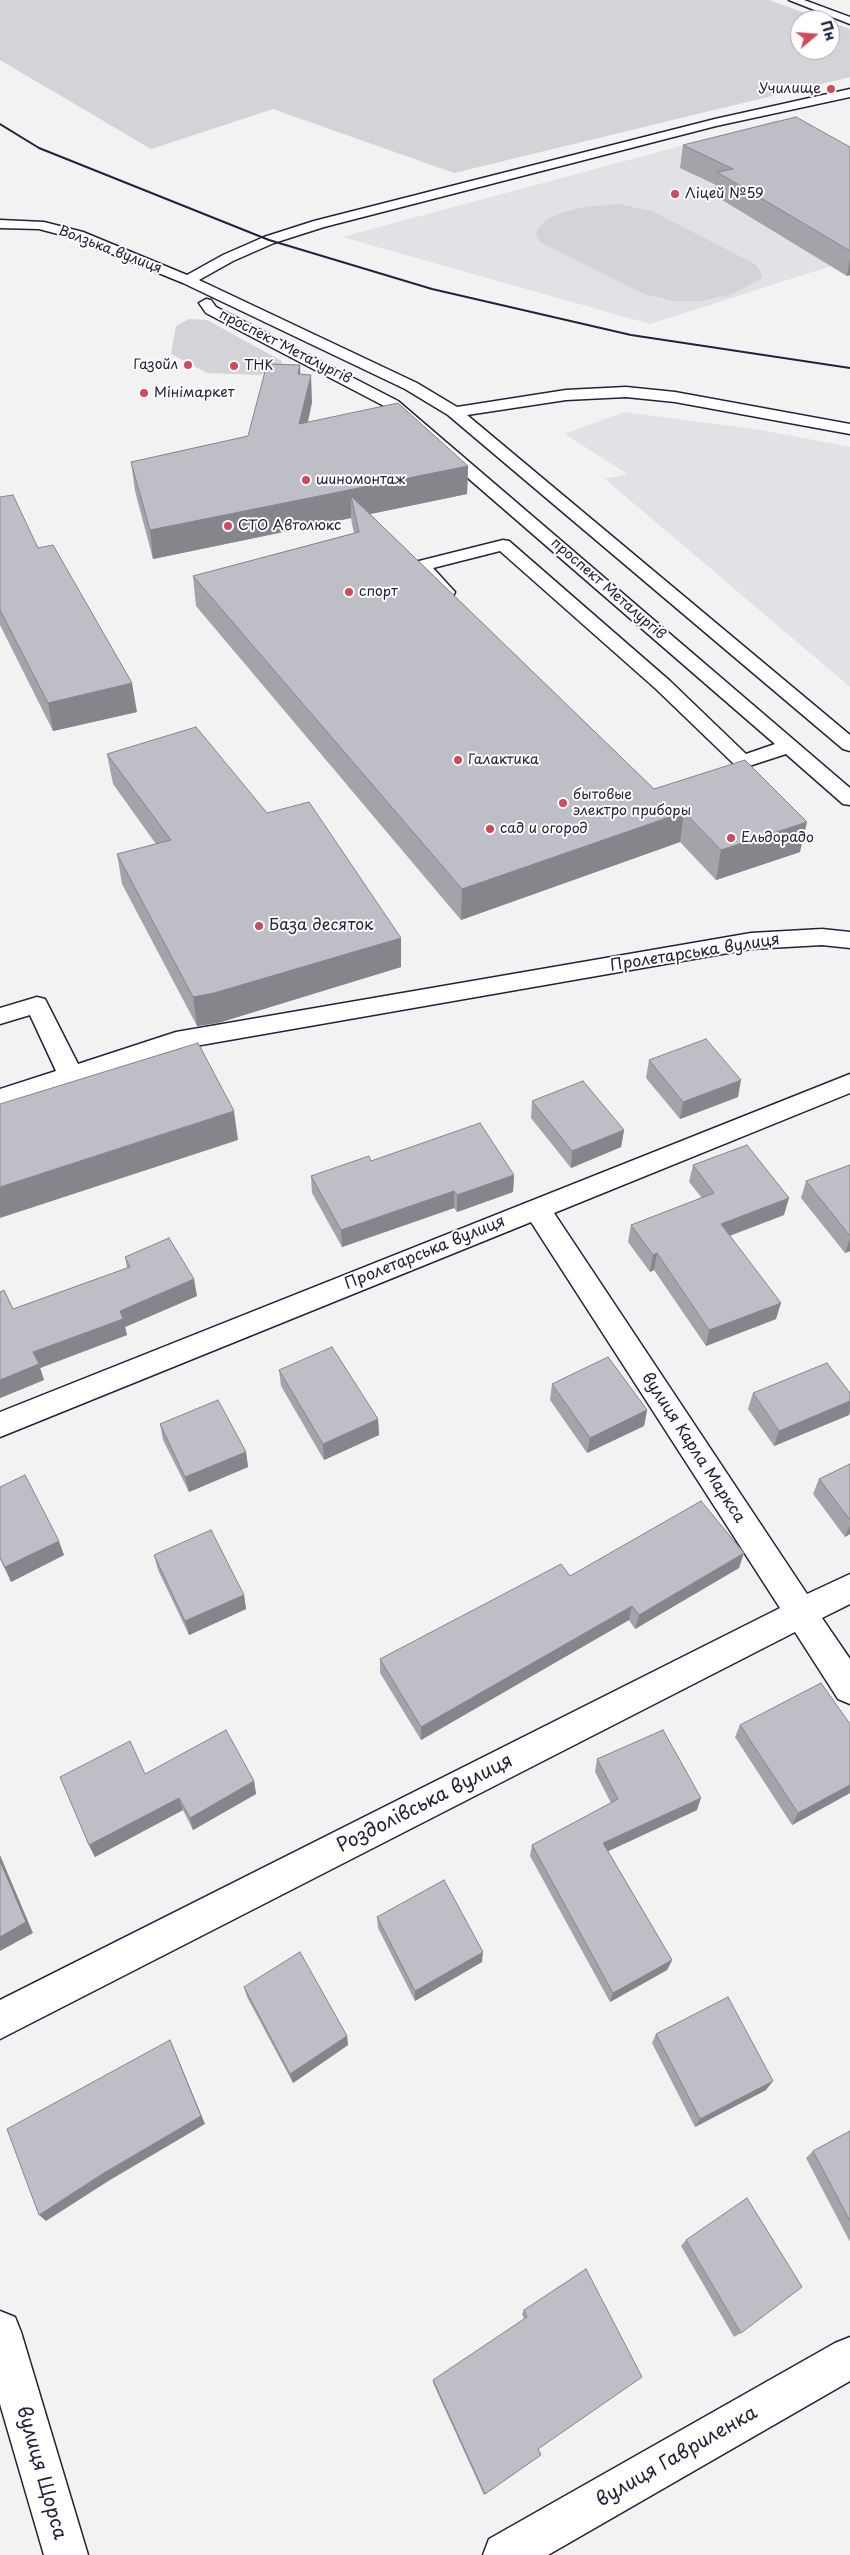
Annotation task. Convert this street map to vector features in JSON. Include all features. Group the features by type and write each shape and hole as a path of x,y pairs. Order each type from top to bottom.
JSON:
{"street":[{"path":"794,0 850,21"},
{"path":"808,5 832,0"},
{"path":"188,280 228,258 269,240 318,224 715,123 850,93"},
{"path":"8,209 39,224"},
{"name":"Волзька вулиця","path":"0,224 39,224 78,235 188,280"},
{"name":"проспект Металургів","path":"188,280 230,298 411,386 454,412 850,745"},
{"name":"проспект Металургів","path":"188,280 211,310 392,404 608,574 790,746 850,799"},
{"path":"454,412 566,395 626,392 674,397 850,429"},
{"path":"460,606 421,566 503,545 663,685 743,762"},
{"path":"608,574 640,568"},
{"path":"724,768 790,746"},
{"name":"Пролетарська вулиця","path":"0,1098 176,1041 732,944 822,937 850,940"},
{"path":"0,1016 36,1005 71,1075"},
{"name":"Пролетарська вулиця","path":"0,1425 850,1083"},
{"name":"вулиця Карла Маркса","path":"536,1208 850,1688"},
{"name":"Роздолівська вулиця","path":"0,2020 850,1588"},
{"name":"вулиця Щорса","path":"0,2332 66,2555"},
{"name":"вулиця Гавриленка","path":"505,2555 850,2358"}],"shaded area":[{"path":"0,0 769,0 796,10 790,10 790,60 840,60 840,26 850,29 850,77 454,173 273,109 151,149 0,60"},
{"name":"Ліцей №59","path":"777,120 850,152 850,260 650,324 342,237"},
{"path":"618,204 652,211 755,264 761,272 762,278 733,294 701,301 674,301 644,294 540,242 536,234 539,227 547,219 561,213 584,207"},
{"path":"189,319 207,320 282,361 282,368 260,375 207,373 171,354 176,326"},
{"path":"624,412 761,430 850,447 850,687 605,479 627,474 565,434"}],"building":[{"path":"796,117 850,147 850,251 717,172 733,169 683,145"},
{"path":"267,364 300,365 298,374 311,375 299,424 398,403 468,466 150,530 131,462 248,436"},
{"path":"13,495 38,548 53,545 132,683 48,703 0,610 0,497"},
{"name":"Галактика","path":"351,496 654,789 745,760 807,822 721,850 684,812 462,889 193,576 359,532"},
{"path":"196,727 267,813 309,802 401,938 214,993 193,997 117,854 171,840 107,754"},
{"path":"706,1039 741,1080 683,1102 649,1060"},
{"path":"198,1043 234,1111 0,1187 0,1104"},
{"path":"583,1081 624,1130 572,1151 532,1101"},
{"path":"480,1123 514,1175 457,1195 454,1191 341,1230 311,1176 369,1156 371,1161"},
{"path":"747,1145 789,1198 721,1224 781,1303 709,1330 657,1253 653,1255 631,1225 714,1193 693,1165"},
{"path":"850,1165 850,1236 806,1181"},
{"path":"169,1238 194,1279 120,1311 123,1319 33,1352 39,1364 0,1380 0,1292 4,1290 13,1309 130,1267 125,1257"},
{"path":"332,1347 378,1419 323,1444 279,1370"},
{"path":"608,1357 647,1410 590,1438 552,1384"},
{"path":"827,1363 850,1393 850,1401 779,1431 753,1393"},
{"path":"218,1400 246,1452 185,1477 160,1424"},
{"path":"850,1464 850,1520 819,1479"},
{"path":"25,1475 59,1541 5,1567 0,1558 0,1487"},
{"path":"701,1501 744,1553 639,1615 632,1606 421,1727 380,1659 561,1564 570,1576"},
{"path":"211,1530 244,1595 185,1621 154,1555"},
{"path":"821,1683 850,1724 850,1785 798,1813 740,1725"},
{"path":"226,1730 254,1781 190,1818 179,1798 89,1845 60,1777 130,1741 145,1774"},
{"path":"663,1730 701,1798 603,1843 672,1960 613,1993 532,1845 618,1799 597,1759"},
{"path":"0,1861 26,1922 0,1937"},
{"path":"444,1880 483,1952 415,1991 377,1917"},
{"path":"300,1952 347,2036 290,2074 244,1987"},
{"path":"728,1997 773,2081 700,2119 656,2034"},
{"path":"170,2040 201,2116 104,2173 39,2215 7,2129"},
{"path":"850,2131 850,2221 813,2151"},
{"path":"747,2198 802,2287 741,2333 686,2240"},
{"path":"586,2269 642,2377 538,2449 541,2455 485,2494 433,2380 527,2317 524,2310"}],"railway":[{"path":"0,124 39,148 269,240 432,289 631,335 850,368"}],"place":[{"name":"Училище","path":"831,89"},
{"name":"Ліцей №59","path":"675,194"},
{"name":"Газойл","path":"188,365"},
{"name":"ТНК","path":"234,366"},
{"name":"Мінімаркет","path":"144,393"},
{"name":"шиномонтаж","path":"306,480"},
{"name":"СТО Автолюкс","path":"228,526"},
{"name":"спорт","path":"349,592"},
{"name":"Галактика","path":"458,760"},
{"name":"бытовые электро приборы","path":"563,803"},
{"name":"сад и огород","path":"490,829"},
{"name":"Ельдорадо","path":"731,838"},
{"name":"База десяток","path":"259,926"}]}
